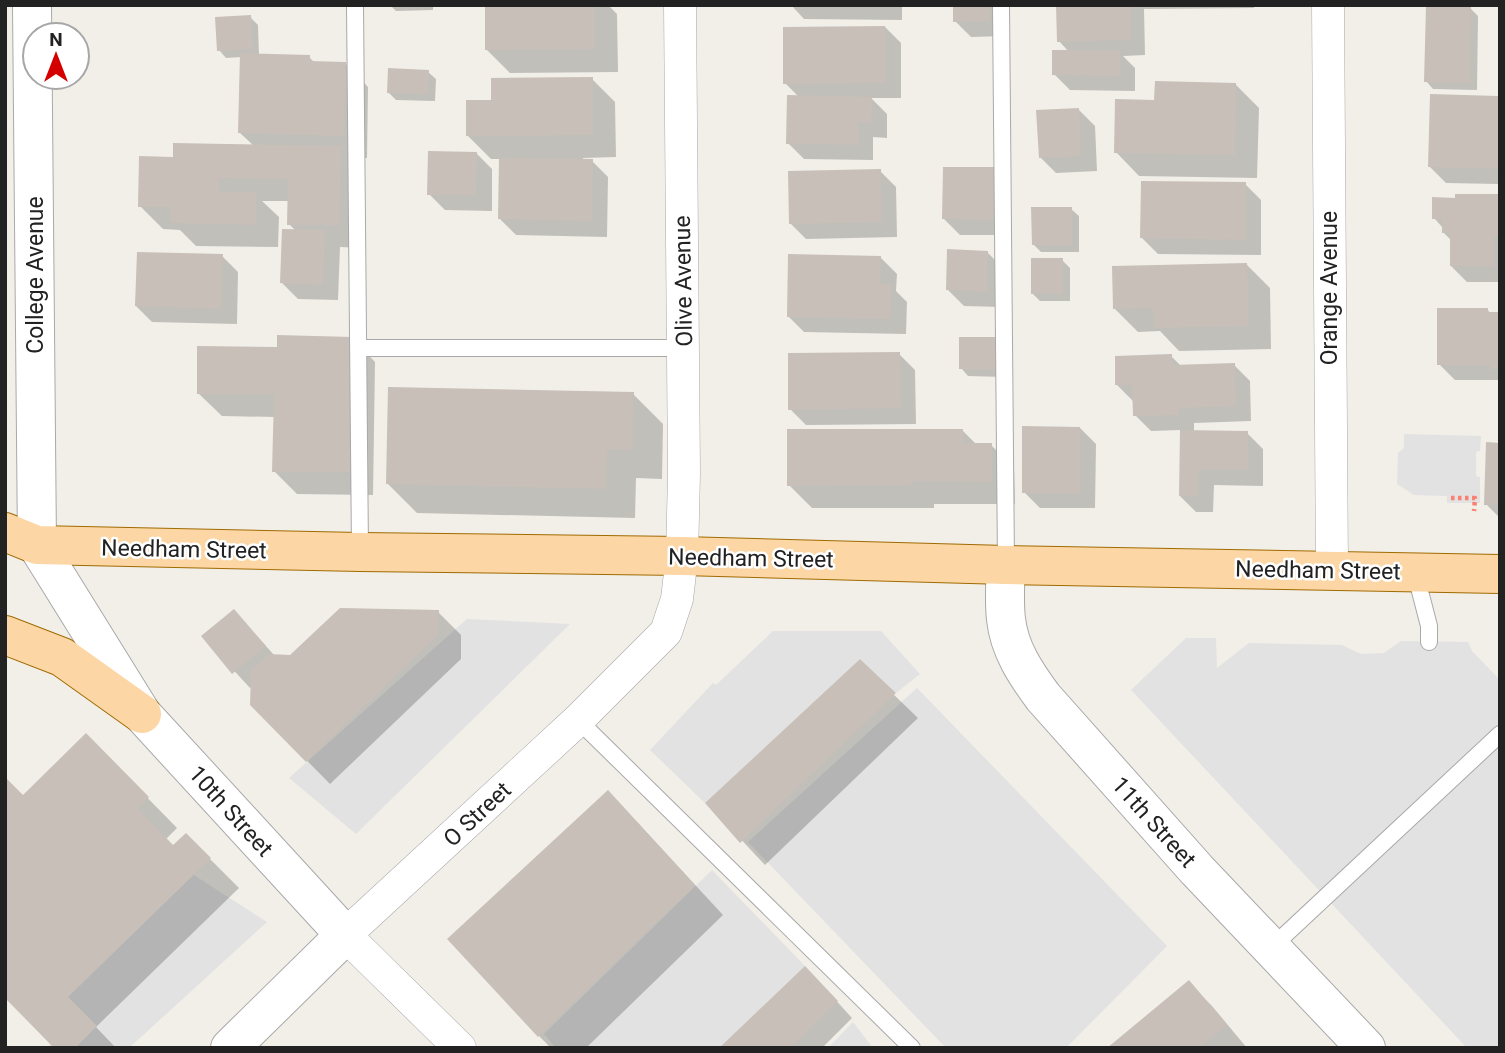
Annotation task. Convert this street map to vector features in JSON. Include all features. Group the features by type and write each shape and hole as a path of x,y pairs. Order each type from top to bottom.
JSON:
{"main road":[{"name":"Needham Street","path":"16,544 1500,574"},
{"path":"5,635 62,657 142,714"}],"street":[{"name":"College Avenue","path":"16,544 32,5"},
{"name":"Olive Avenue","path":"680,5 684,474 682,556"},
{"name":"Orange Avenue","path":"1328,5 1332,570"},
{"name":"10th Street","path":"16,544 142,714 345,936 460,1048"},
{"name":"O Street","path":"230,1048 345,936 578,720 666,632 677,599 682,556"},
{"name":"11th Street","path":"1006,565 1007,628 1014,650 1043,697 1179,849 1366,1048"}],"lane":[{"path":"355,5 360,552"},
{"path":"1001,5 1006,565"},
{"path":"358,348 683,348"},
{"path":"1415,572 1429,626 1429,642"},
{"path":"578,720 912,1048"},
{"path":"1271,948 1500,734"}],"path":[{"path":"1451,498 1475,498 1474,511"}],"shaded area":[{"path":"1404,434 1481,436 1480,451 1476,452 1480,503 1447,503 1447,496 1414,495 1397,484 1398,453 1404,448"},
{"path":"467,619 570,624 356,834 289,778"},
{"path":"773,631 881,631 920,674 896,693 860,659 705,803 650,750 713,683 716,685"},
{"path":"1186,638 1216,638 1217,668 1249,643 1342,645 1361,654 1384,653 1401,641 1468,642 1472,651 1500,680 1500,1048 1467,1048 1131,690"},
{"path":"917,688 1167,946 1066,1048 946,1048 748,842"},
{"path":"183,868 267,922 129,1048 49,1048 51,1005"},
{"path":"712,870 805,966 719,1048 556,1048 544,1034"},
{"path":"853,1022 873,1048 828,1048"}],"building":[{"path":"485,5 595,5 595,49 485,50"},
{"path":"953,5 990,5 990,21 953,22"},
{"path":"1056,5 1130,5 1130,40 1057,42"},
{"path":"1426,6 1471,7 1470,83 1424,82"},
{"path":"251,15 253,49 217,51 215,17"},
{"path":"885,26 886,83 783,84 783,27"},
{"path":"1052,50 1120,50 1120,76 1052,75"},
{"path":"240,53 310,55 310,61 346,62 344,136 238,133"},
{"path":"388,68 429,70 428,94 387,93"},
{"path":"593,77 593,135 466,136 466,100 491,100 491,78"},
{"path":"1155,81 1236,83 1235,155 1114,153 1115,99 1154,100"},
{"path":"1430,94 1498,96 1500,169 1428,167"},
{"path":"787,95 872,97 871,123 858,122 858,145 786,144"},
{"path":"1079,108 1081,156 1039,158 1036,110"},
{"path":"173,143 341,146 339,225 287,225 288,179 219,178 219,192 256,192 256,225 171,223 171,207 138,207 139,156 173,157"},
{"path":"428,151 477,152 476,195 427,195"},
{"path":"499,158 593,159 592,221 498,219"},
{"path":"943,167 994,167 993,220 942,219"},
{"path":"881,169 882,222 789,224 788,171"},
{"path":"1141,181 1246,182 1246,240 1140,238"},
{"path":"1455,194 1500,194 1500,237 1494,237 1494,266 1450,266 1450,233 1442,233 1442,219 1432,219 1432,197 1455,198"},
{"path":"1031,207 1072,207 1072,245 1032,245"},
{"path":"282,229 325,230 323,285 280,283"},
{"path":"947,249 988,251 987,292 946,290"},
{"path":"137,252 223,254 221,309 135,306"},
{"path":"788,254 881,256 880,284 891,284 890,319 787,317"},
{"path":"1031,258 1063,258 1063,294 1031,294"},
{"path":"1247,263 1249,326 1154,328 1153,308 1113,309 1112,266"},
{"path":"1437,308 1488,308 1488,312 1500,312 1500,369 1490,369 1490,365 1437,365"},
{"path":"277,335 353,337 351,472 272,472 274,394 197,394 197,346 277,347"},
{"path":"959,337 997,337 997,370 959,369"},
{"path":"900,352 901,408 788,410 788,353"},
{"path":"1172,354 1172,365 1235,363 1236,406 1179,408 1179,415 1133,416 1132,385 1115,385 1115,356"},
{"path":"388,387 634,392 633,450 607,449 606,489 386,484"},
{"path":"1022,426 1080,427 1080,493 1022,493"},
{"path":"787,429 963,429 963,443 992,443 992,482 911,481 911,485 787,486"},
{"path":"1180,430 1248,431 1248,470 1198,470 1198,496 1179,496"},
{"path":"1486,442 1500,443 1500,505 1484,505"},
{"path":"340,608 439,610 438,635 306,762 250,705 249,673 269,654 290,655"},
{"path":"234,609 266,646 232,674 201,636"},
{"path":"860,659 896,693 740,843 705,803"},
{"path":"86,733 149,797 138,809 173,845 186,833 211,858 68,997 97,1026 75,1048 54,1048 5,998 5,777 23,795"},
{"path":"608,790 695,885 538,1037 447,939"},
{"path":"805,966 838,1001 790,1048 719,1048"},
{"path":"1189,980 1227,1025 1199,1048 1107,1048"}]}
